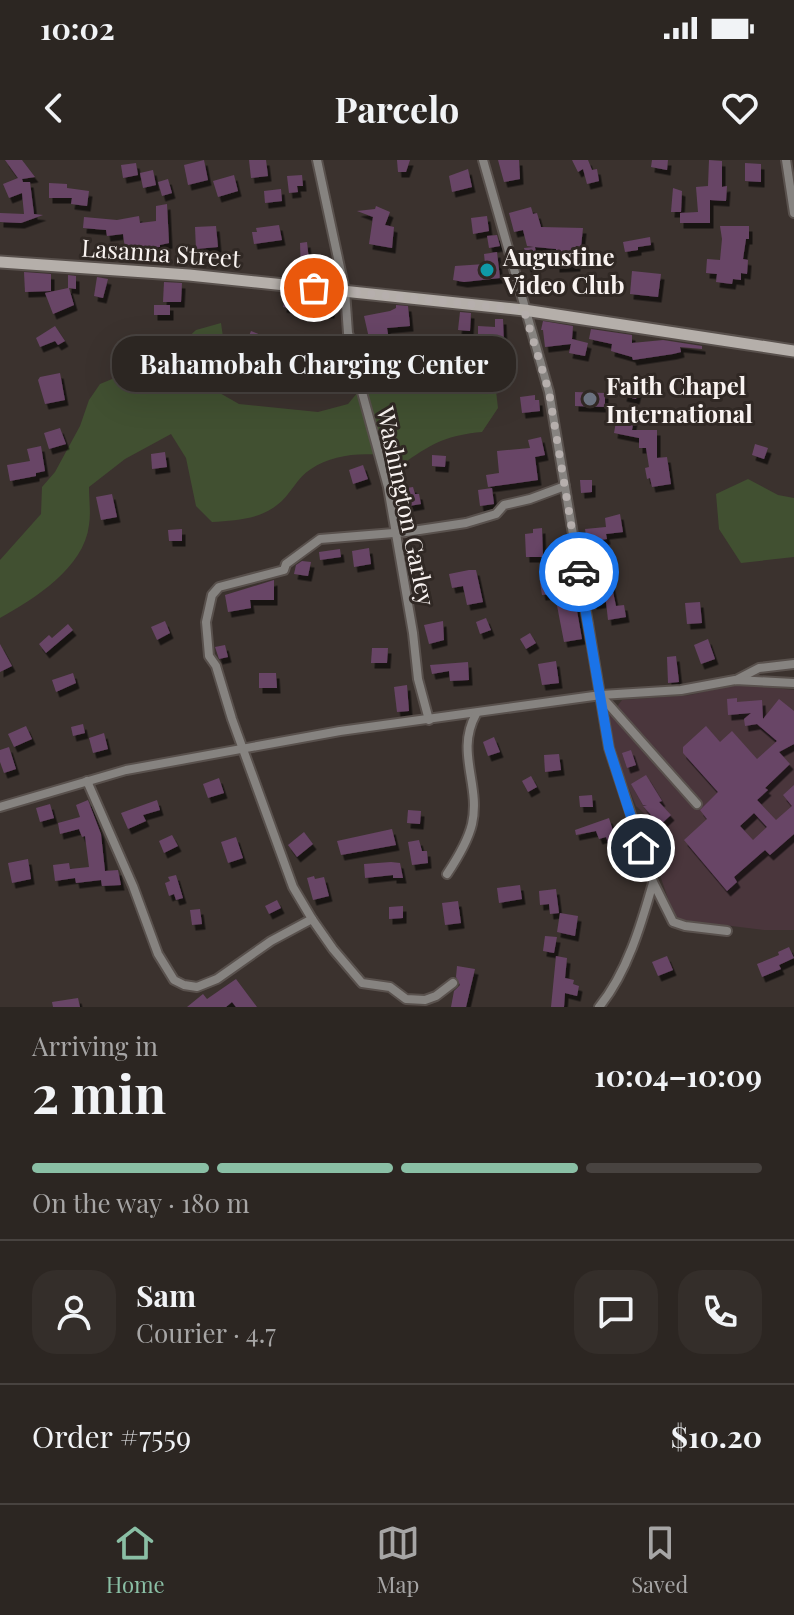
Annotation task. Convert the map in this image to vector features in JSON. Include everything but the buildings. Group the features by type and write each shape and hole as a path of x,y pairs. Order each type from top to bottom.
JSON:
{"street":[{"name":"Washington Garley","path":"317,160 345,291 348,333 388,487 418,679 429,720"},
{"path":"483,160 549,392 609,748 653,882 673,922 727,931"},
{"path":"786,160 794,213"},
{"name":"Lasanna Street","path":"0,262 189,275 524,310 794,351"},
{"path":"453,983 425,1000 406,999 390,987 362,983 312,919 293,887 216,666 209,656 205,632 212,595 219,587 284,570 286,564 320,539 396,533 474,521 496,514 504,505 565,486"},
{"path":"735,680 759,668 794,664"},
{"path":"0,807 126,770 244,748 601,695 681,690 735,680 794,683"},
{"path":"601,695 697,804"},
{"path":"447,874 460,853 472,822 466,741 476,714"},
{"path":"87,781 133,886 158,954 174,980 197,987 217,979 271,941 312,919"},
{"path":"599,1007 615,985 645,911 653,882"}],"shaded area":[{"path":"737,684 794,690 794,930 764,930 675,919 650,846 648,834 652,821 636,806 610,742 606,721 622,700 690,695"}],"green space":[{"path":"221,323 225,351 218,392 239,404 318,412 348,404 373,374 380,359 397,353 438,368 461,362 478,364 495,382 498,408 482,432 442,440 407,461 371,454 333,459 306,472 282,501 270,510 246,518 212,522 196,506 186,458 171,434 125,459 89,487 89,525 78,555 42,592 0,618 0,560 41,514 42,487 55,472 80,426 89,400 100,384 168,356 196,330"},
{"path":"748,479 778,495 794,498 794,557 741,563 719,529 716,494"}],"way so far":[{"path":"314,288 524,310 549,392 579,572"}],"place":[{"name":"Augustine Video Club","path":"487,270"},
{"name":"Bahamobah Charging Center","path":"314,288"},
{"name":"Faith Chapel International","path":"590,399"}],"route":[{"path":"579,572 609,748 626,793 641,848"}]}
